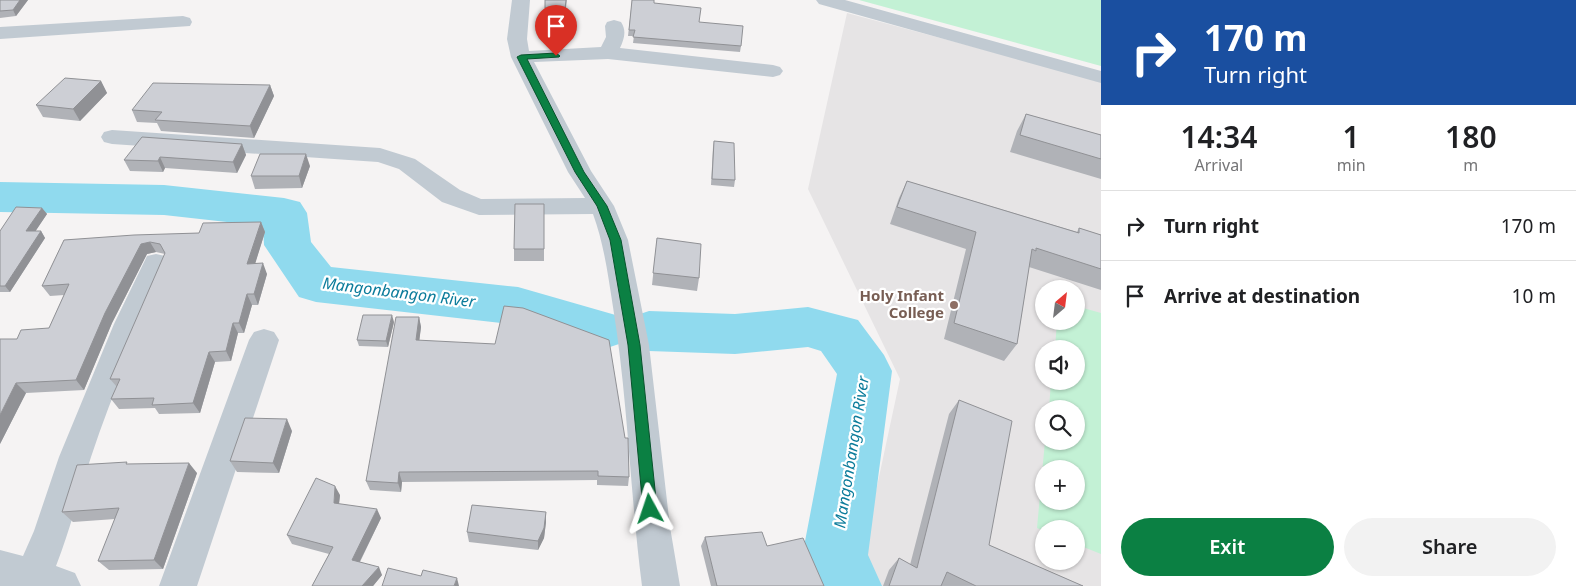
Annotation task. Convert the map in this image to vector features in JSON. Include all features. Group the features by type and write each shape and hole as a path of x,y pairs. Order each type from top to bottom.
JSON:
{"street":[{"path":"520,0 517,39 521,57 580,172 602,206 615,240 634,345 652,527 661,586"},
{"path":"825,0 1101,77"},
{"path":"0,33 183,22"},
{"path":"608,53 616,37 614,26"},
{"path":"521,57 608,53 773,71"},
{"path":"112,137 380,155 407,164 452,196 479,207 602,206"},
{"path":"32,577 52,530 75,457 128,324 156,263"},
{"path":"178,586 264,340"}],"shaded area":[{"name":"Holy Infant College","path":"847,13 1101,81 1101,586 870,586 861,561 900,379 808,189"}],"green space":[{"path":"859,0 1101,0 1101,66"},
{"path":"1085,309 1101,313 1101,554 1085,548 1085,520 1038,520 1039,510 1085,510 1085,460 1043,460 1044,450 1085,450 1085,400 1050,400 1050,390 1085,390 1085,340 1056,340 1056,330 1085,330"}],"building":[{"path":"0,0 20,0 13,10 0,11"},
{"path":"545,0 566,0 565,9 545,8"},
{"path":"632,0 654,0 654,3 701,8 699,22 743,26 741,46 633,37 635,30 629,30"},
{"path":"65,78 101,81 73,109 36,105"},
{"path":"153,83 270,85 250,126 155,120 162,112 132,110"},
{"path":"1026,114 1101,135 1101,159 1020,135"},
{"path":"142,137 242,144 233,162 160,157 158,161 124,160"},
{"path":"714,141 734,143 735,180 712,179"},
{"path":"260,154 306,154 299,176 251,176"},
{"path":"907,181 1079,233 1079,228 1101,235 1101,269 1036,248 1036,251 1032,249 1017,344 954,323 976,232 897,207"},
{"path":"515,204 544,204 544,249 514,249"},
{"path":"16,207 42,208 26,231 41,231 5,286 0,286 0,231"},
{"path":"261,222 247,264 263,263 254,294 247,294 239,323 233,323 226,351 209,352 193,403 152,405 154,398 111,399 120,379 110,379 165,253 160,244 150,242 141,244 105,313 76,380 16,383 0,415 0,339 17,339 21,330 49,328 69,284 42,286 64,240 199,233 203,223"},
{"path":"657,238 701,244 699,278 653,273"},
{"path":"504,306 523,308 609,340 625,438 628,438 629,477 598,476 598,471 399,472 398,483 366,481 396,317 419,317 416,340 495,344"},
{"path":"363,315 392,315 386,341 357,340"},
{"path":"959,400 1012,421 989,545 1035,565 1035,570 1046,570 1083,586 976,586 947,572 941,586 889,586 899,558 917,568"},
{"path":"245,418 287,419 273,463 230,461"},
{"path":"127,462 126,464 189,463 154,560 98,561 119,508 62,512 77,465"},
{"path":"316,478 335,486 334,503 377,509 352,560 379,567 362,586 312,586 333,547 287,535"},
{"path":"472,505 546,512 544,528 538,541 467,532"},
{"path":"762,532 767,546 803,538 824,586 717,586 705,537"},
{"path":"388,568 421,576 423,570 457,578 454,586 382,586"}],"waterway":[{"name":"Mangonbangon River","path":"0,197 164,200 284,213 288,245 316,284 518,306 601,330"},
{"name":"Mangonbangon River","path":"649,331 735,334 808,327 839,335 865,371 835,557 848,586"}],"place":[{"name":"Holy Infant College","path":"954,305"}],"route":[{"path":"556,56 521,57 580,172 602,206 615,240 634,345 650,509"}]}
